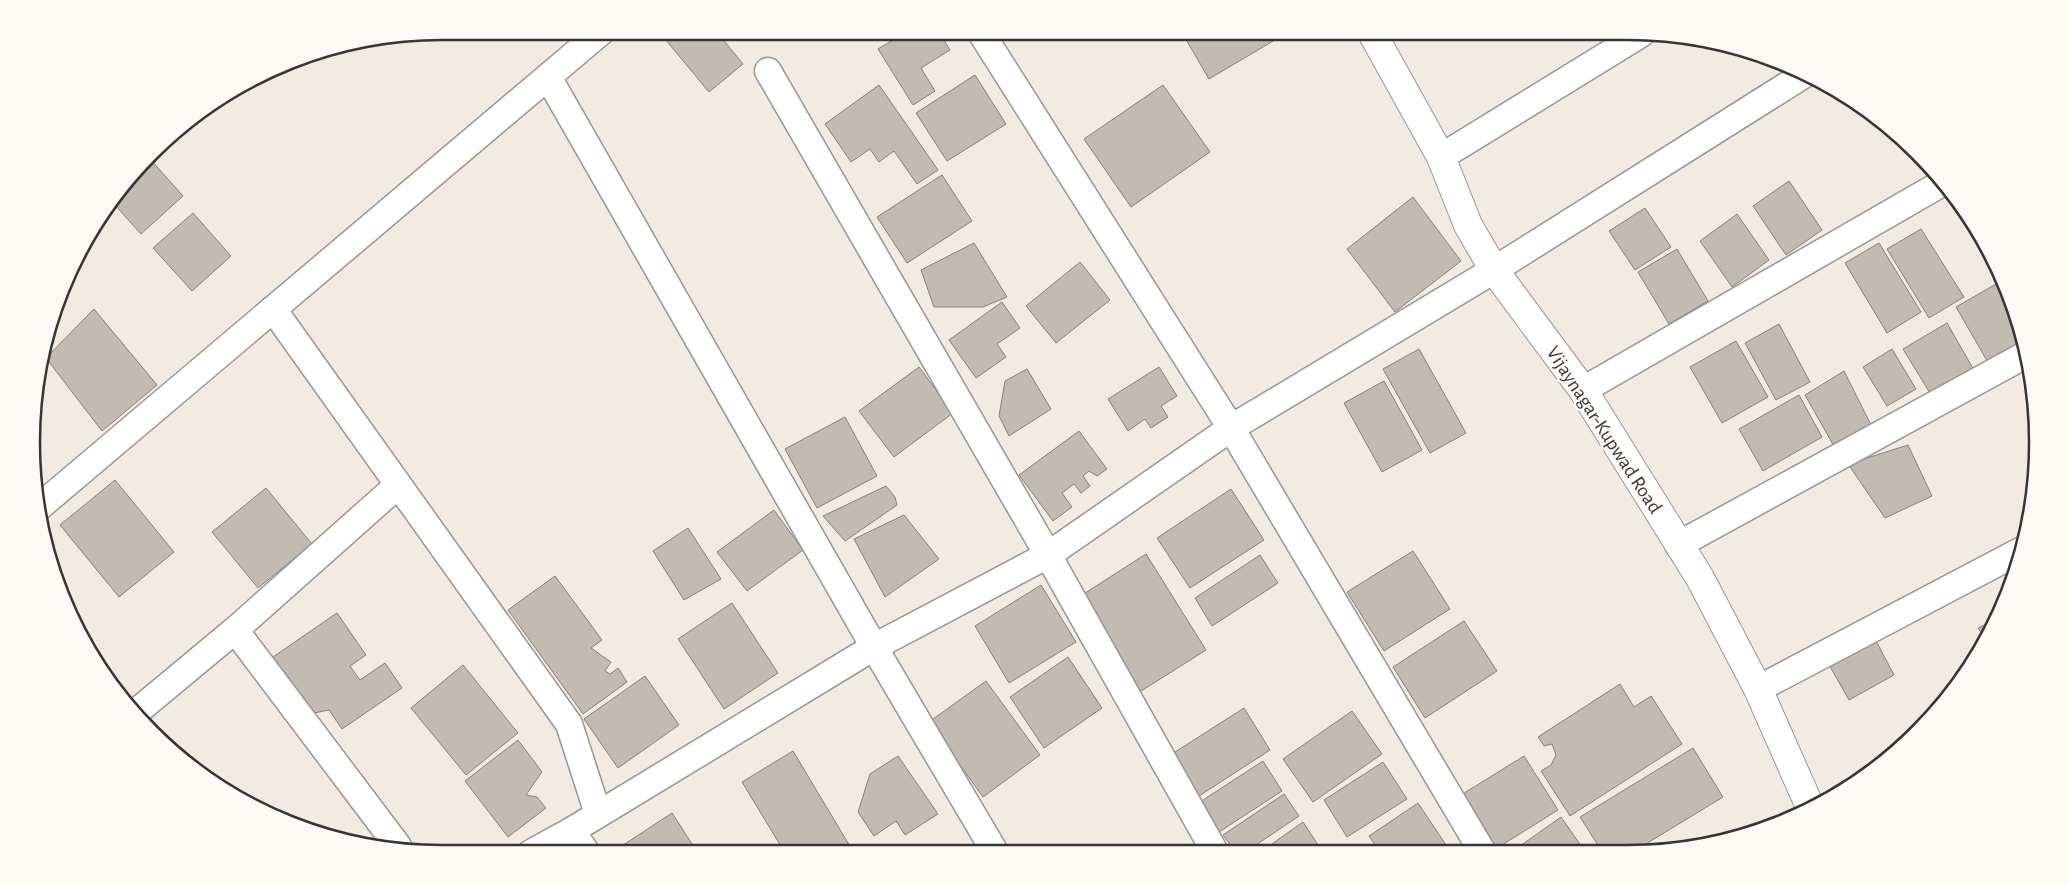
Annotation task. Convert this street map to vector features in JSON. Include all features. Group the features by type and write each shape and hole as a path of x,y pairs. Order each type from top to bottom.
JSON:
{"street":[{"path":"44,503 591,40"},
{"path":"986,40 1231,428 1478,845"},
{"name":"Vijaynagar-Kupwad Road","path":"1376,40 1441,157 1468,225 1494,270 1583,390 1700,578 1758,689 1807,802"},
{"path":"1441,157 1631,40"},
{"path":"768,71 1048,555 1212,845"},
{"path":"548,77 874,647 991,845"},
{"path":"547,845 874,647 1048,555 1231,428 1494,270 1798,79"},
{"path":"1583,390 1937,186"},
{"path":"273,309 569,724 598,814"},
{"path":"1678,545 2020,358"},
{"path":"141,709 235,630 398,485"},
{"path":"1758,689 2013,555"},
{"path":"235,630 395,842"},
{"path":"572,831 582,845"}],"building":[{"path":"666,40 723,40 743,64 709,92"},
{"path":"893,40 944,40 950,50 921,68 935,91 913,105 878,49"},
{"path":"1186,40 1275,40 1209,79"},
{"path":"975,75 1006,124 947,161 916,113"},
{"path":"879,85 938,170 917,184 894,151 879,162 870,149 851,162 825,124"},
{"path":"1163,85 1210,152 1131,207 1084,139"},
{"path":"153,163 183,196 141,234 116,207"},
{"path":"942,175 972,221 907,263 877,217"},
{"path":"1789,181 1822,230 1786,255 1753,206"},
{"path":"1413,197 1461,261 1395,312 1347,249"},
{"path":"1645,208 1671,247 1635,270 1609,231"},
{"path":"193,213 231,256 192,291 153,248"},
{"path":"1737,214 1769,260 1732,287 1700,241"},
{"path":"1921,229 1964,297 1929,318 1887,249"},
{"path":"974,243 1007,297 983,307 934,307 921,270"},
{"path":"1879,243 1921,312 1887,333 1845,263"},
{"path":"1677,249 1708,301 1669,324 1638,272"},
{"path":"1080,262 1110,300 1056,343 1026,306"},
{"path":"1996,284 2008,313 2017,348 1989,364 1956,307"},
{"path":"1002,302 1020,328 997,344 1006,357 976,378 949,340"},
{"path":"94,309 157,385 102,431 49,361 50,353"},
{"path":"1947,323 1975,372 1933,398 1903,349"},
{"path":"1779,324 1810,382 1776,400 1745,343"},
{"path":"1736,341 1768,397 1722,423 1690,367"},
{"path":"1419,349 1466,433 1430,453 1383,369"},
{"path":"1892,349 1916,389 1887,406 1863,367"},
{"path":"919,367 953,413 894,457 859,411"},
{"path":"1159,367 1177,396 1161,406 1168,417 1151,428 1145,419 1128,431 1108,399"},
{"path":"1027,369 1051,409 1009,436 999,416 1005,381"},
{"path":"1844,371 1871,425 1835,448 1805,395"},
{"path":"1384,381 1422,450 1382,472 1344,403"},
{"path":"1799,395 1822,437 1763,471 1739,429"},
{"path":"845,417 877,476 817,508 785,449"},
{"path":"1079,431 1107,469 1097,476 1089,471 1083,476 1090,486 1081,493 1074,484 1062,493 1072,507 1053,521 1019,475"},
{"path":"1908,445 1932,496 1885,518 1848,464"},
{"path":"115,480 174,552 119,597 60,525"},
{"path":"886,486 895,497 897,505 845,541 823,516"},
{"path":"266,488 312,544 258,588 212,532"},
{"path":"1231,489 1264,540 1190,588 1157,538"},
{"path":"774,510 803,550 747,591 717,552"},
{"path":"904,515 939,559 885,597 854,539"},
{"path":"688,528 721,579 684,600 653,551"},
{"path":"1413,551 1450,609 1384,651 1347,592"},
{"path":"1146,554 1206,650 1138,693 1079,597"},
{"path":"1260,555 1278,583 1212,626 1195,598"},
{"path":"555,576 602,640 591,648 611,662 605,671 610,674 618,668 627,682 583,714 508,610"},
{"path":"1041,585 1076,642 1009,683 975,626"},
{"path":"732,603 778,673 724,709 678,639"},
{"path":"337,613 366,655 350,666 360,680 385,663 402,688 342,729 329,710 309,714 270,659"},
{"path":"1464,621 1497,671 1425,718 1393,667"},
{"path":"1985,624 1981,632 1978,628"},
{"path":"1875,639 1894,675 1849,700 1828,663"},
{"path":"1068,657 1102,708 1044,748 1010,697"},
{"path":"463,665 518,733 466,775 411,708"},
{"path":"645,676 679,725 618,768 584,719"},
{"path":"986,681 1040,755 983,797 929,722"},
{"path":"1620,684 1634,707 1651,696 1682,744 1570,816 1541,771 1551,765 1556,755 1552,744 1544,746 1538,737"},
{"path":"1244,708 1270,750 1199,796 1172,754"},
{"path":"1352,711 1382,754 1313,802 1283,759"},
{"path":"518,740 542,772 526,795 537,797 546,808 508,837 465,781"},
{"path":"1693,748 1723,797 1645,844 1598,845 1580,817"},
{"path":"793,751 849,845 780,845 742,782"},
{"path":"898,756 938,814 905,835 896,821 874,836 858,812 870,774"},
{"path":"1524,756 1558,810 1502,845 1491,845 1461,795"},
{"path":"1263,761 1282,791 1219,832 1200,802"},
{"path":"1383,762 1407,799 1347,837 1324,800"},
{"path":"1284,794 1299,816 1256,845 1230,845 1223,835"},
{"path":"1418,803 1446,845 1375,845 1369,836"},
{"path":"672,813 693,845 623,845"},
{"path":"1561,817 1581,845 1521,845"},
{"path":"1303,822 1318,845 1270,845"}]}
